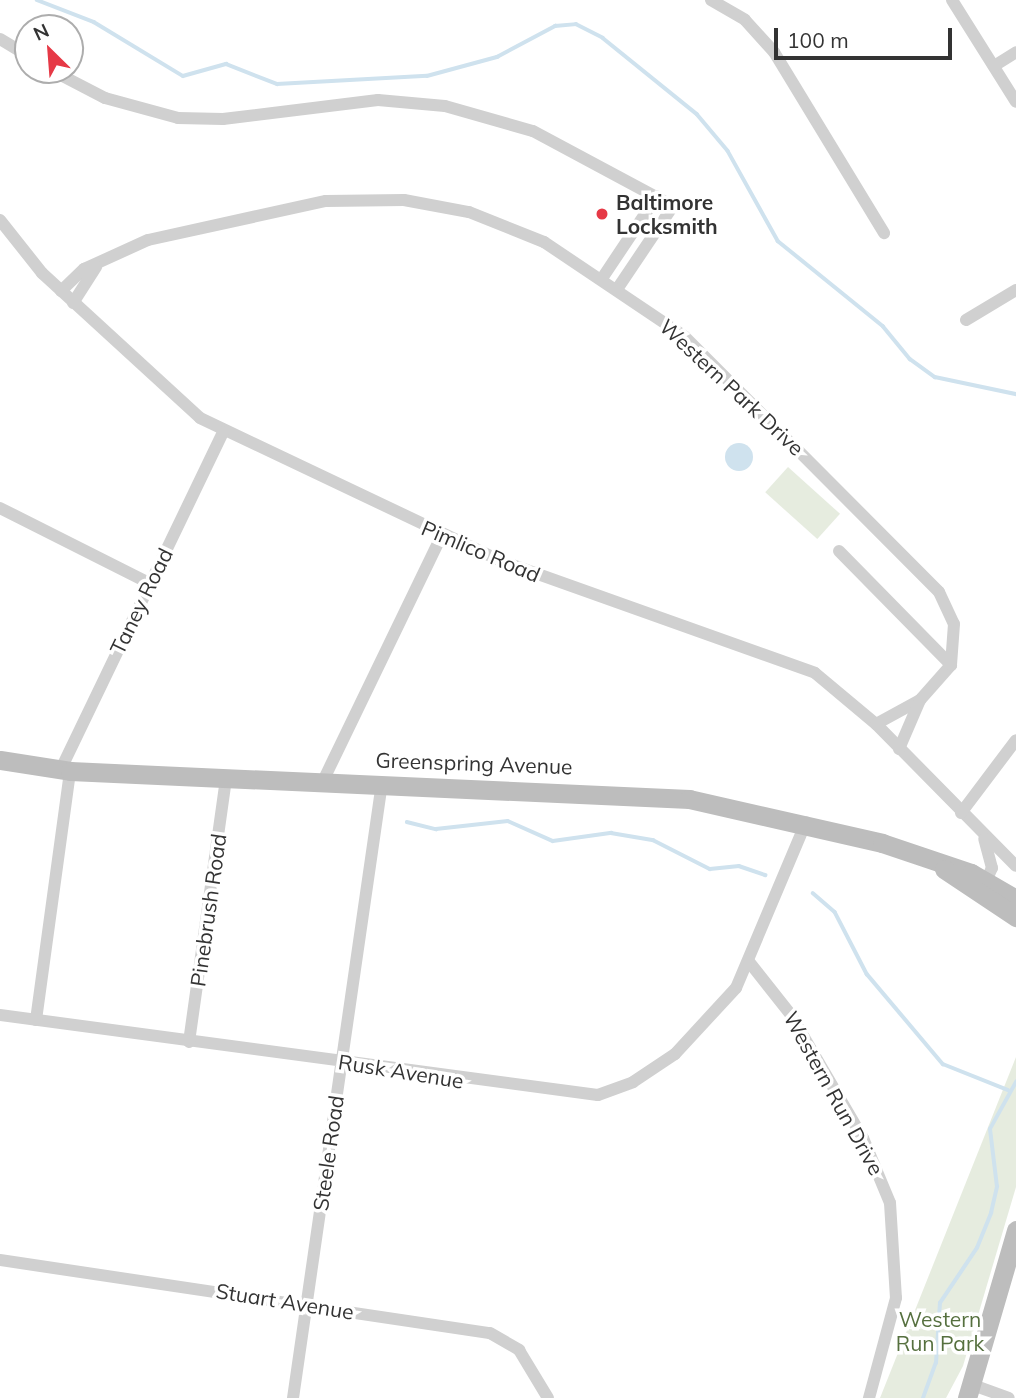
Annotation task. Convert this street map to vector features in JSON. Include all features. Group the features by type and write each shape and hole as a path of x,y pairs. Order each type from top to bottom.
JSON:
{"main road":[{"name":"Greenspring Avenue","path":"0,761 65,771 640,793 806,822 938,864 984,888 1016,898"},
{"name":"Greenspring Avenue","path":"984,888 1016,917"},
{"path":"965,1393 1016,1230"}],"street":[{"path":"711,0 745,20 774,52 884,233"},
{"path":"952,0 1016,102"},
{"path":"994,66 1016,52"},
{"path":"78,84 105,98 178,118 223,119 352,101 474,112 562,142 673,206 618,288"},
{"path":"603,277 657,196"},
{"name":"Western Park Drive","path":"61,291 84,269 96,267 171,232 361,199 469,212 544,242 603,277 713,363 928,577 954,624 951,665"},
{"name":"Pimlico Road","path":"0,220 73,303 178,401 223,432 442,535 573,590 815,673 876,724 984,838 1016,866"},
{"path":"73,303 96,267"},
{"path":"965,320 1016,290"},
{"name":"Taney Road","path":"36,1020 65,771 149,583 223,432"},
{"path":"0,508 149,583"},
{"path":"323,781 442,535"},
{"path":"839,551 951,665 920,700 899,749"},
{"path":"876,724 920,700"},
{"path":"961,813 1016,740"},
{"name":"Pinebrush Road","path":"189,1042 226,778"},
{"name":"Steele Road","path":"293,1398 382,783"},
{"name":"Rusk Avenue","path":"0,1015 598,1095 633,1082 675,1054 719,1010 750,963 806,822"},
{"path":"984,838 991,857 984,888"},
{"name":"Western Run Drive","path":"750,963 811,1048 872,1156 890,1203 895,1298 869,1398"},
{"name":"Stuart Avenue","path":"0,1261 490,1333 519,1350 546,1393"},
{"path":"965,1393 1009,1398"}],"green space":[{"path":"788,467 840,514 817,539 765,492"},
{"name":"Western Run Park","path":"1016,1057 1016,1187 963,1366 946,1398 880,1398"}],"water":[{"path":"739,443 749,447 753,457 749,467 739,471 729,467 725,457 729,447"}],"waterway":[{"path":"37,0 94,22 183,76 226,64 277,84 427,76 497,57 555,26 576,24 603,38 697,114 728,151 778,241 883,326 910,359 935,377 1016,394"},
{"path":"407,822 436,829 508,821 553,841 611,833 653,840 710,869 739,866 765,875"},
{"path":"813,893 835,912 867,974 943,1064 1008,1090"},
{"path":"923,1398 936,1363 940,1303 977,1248 991,1213 997,1187 990,1129 1016,1082"}],"place":[{"name":"Baltimore Locksmith","path":"602,214"}]}
